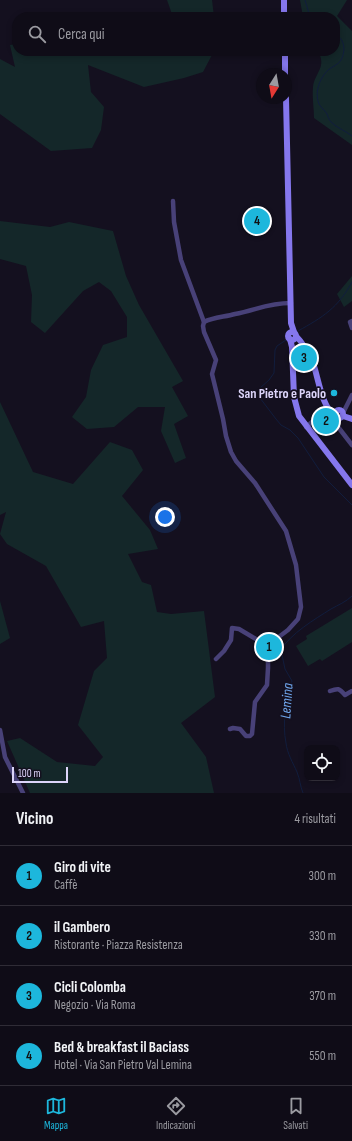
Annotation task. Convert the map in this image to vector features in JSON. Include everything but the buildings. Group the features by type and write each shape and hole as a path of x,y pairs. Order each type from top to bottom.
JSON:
{"street":[{"path":"284,0 284,12"},
{"path":"285,56 285,68"},
{"path":"286,104 291,323 294,337 313,364 330,415 352,419"},
{"path":"173,201 174,222 182,260 204,322 204,332 216,360 212,374 231,452 236,461 243,467 260,491 286,531 296,565 301,607 300,615 288,630 272,642 261,642 239,629 232,628 231,640 224,651 216,659"},
{"path":"204,322 209,319 239,313 266,305 291,303"},
{"path":"352,321 350,322 352,328"},
{"path":"294,337 292,347 292,374 295,403 299,416 352,485"},
{"path":"338,416 352,395"},
{"path":"306,427 327,405"},
{"path":"327,405 338,416 352,445"},
{"path":"230,729 240,729 246,736 250,736 252,734 255,702 265,689 268,676 268,660 272,642"},
{"path":"330,691 340,689 345,695 352,691"},
{"path":"0,730 6,757 23,793"}],"green space":[{"path":"167,0 212,0 213,12 171,12"},
{"path":"300,0 347,0 340,12 302,12"},
{"path":"340,19 352,31 352,145 314,118 313,87 321,66 320,57 340,56"},
{"path":"12,56 211,56 203,72 144,87 88,65 91,92 104,107 101,130 92,148 51,151 0,114 0,59 15,67"},
{"path":"0,221 50,227 69,222 113,231 126,276 139,305 183,381 172,387 188,416 174,424 186,458 175,463 161,431 165,407 138,407 114,427 87,429 72,417 86,397 91,370 103,345 127,337 127,317 111,291 99,282 83,291 45,333 31,322 32,295 26,266 0,259"},
{"path":"352,276 352,301 344,307 337,294"},
{"path":"0,402 33,472 73,484 110,442 132,450 143,470 122,496 150,530 158,549 128,554 142,582 151,585 157,612 171,614 204,611 215,697 181,723 206,757 214,793 30,793 7,741 20,738 57,762 95,766 103,757 78,725 94,671 107,658 104,621 81,627 46,566 7,544 0,534 6,512 0,515"},
{"path":"0,601 10,638 0,644"},
{"path":"352,608 352,642 322,661 320,659 308,666 296,646 307,639 306,636"}],"waterway":[{"name":"Lemina","path":"305,0 309,12"},
{"name":"Lemina","path":"340,38 344,48 341,60 328,70 323,77 317,95 320,105 331,122 352,136"},
{"name":"Lemina","path":"298,331 329,311 341,299 352,282"},
{"name":"Lemina","path":"286,340 277,346 275,350 274,373 260,388 260,398 281,425 290,430 298,438 324,477 352,505"},
{"name":"Lemina","path":"303,793 286,743 284,728 285,712 292,681 285,669 281,650 290,638 303,627 345,602 352,596"}],"place":[{"name":"Bed & breakfast il Baciass","path":"257,221"},
{"name":"Cicli Colomba","path":"304,358"},
{"name":"San Pietro e Paolo","path":"334,393"},
{"name":"il Gambero","path":"326,421"},
{"name":"Giro di vite","path":"269,647"}]}
